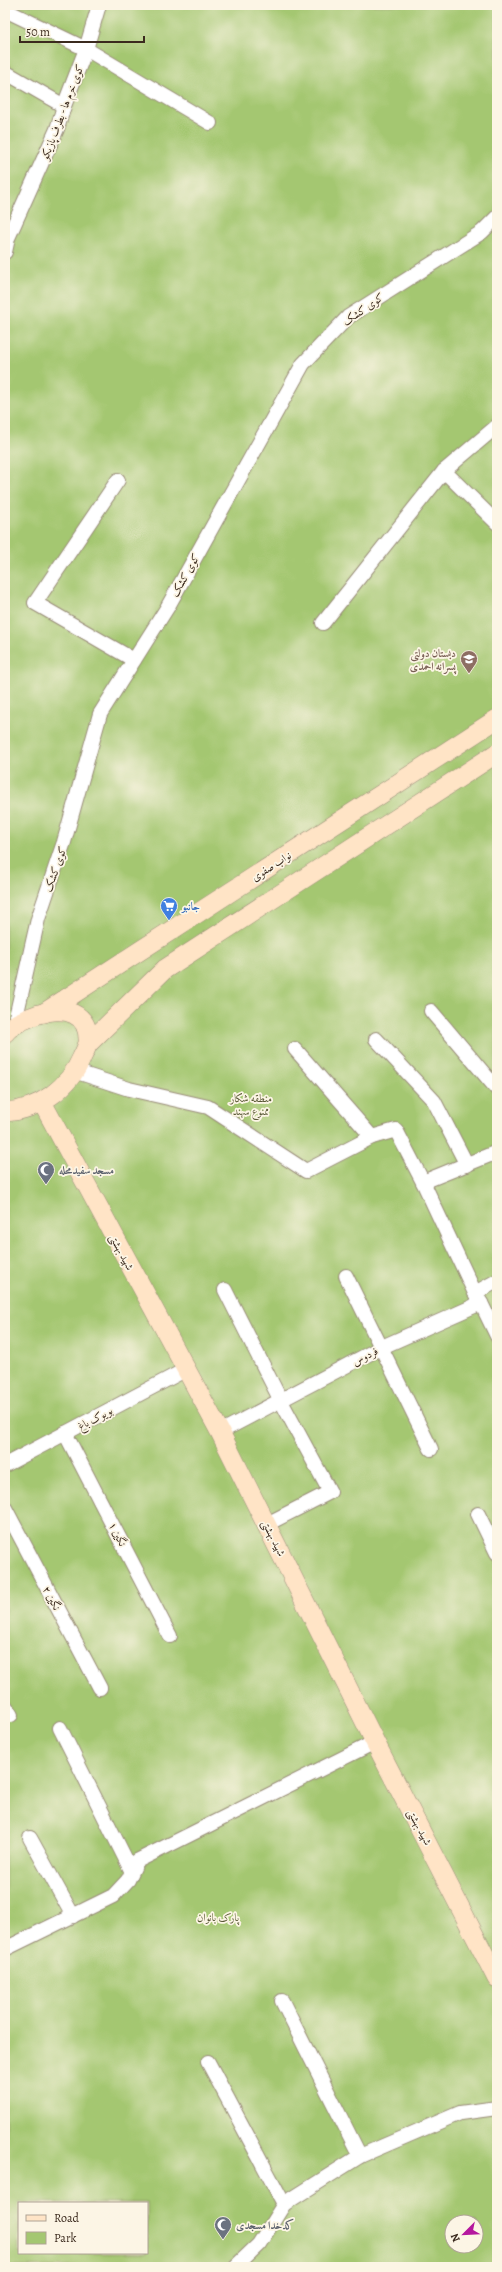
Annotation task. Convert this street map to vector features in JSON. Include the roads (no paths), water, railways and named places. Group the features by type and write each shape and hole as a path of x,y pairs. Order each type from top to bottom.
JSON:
{"street":[{"name":"کوی خرم ها - بطرف پازیکو","path":"5,252 8,238 57,129 64,106 86,49 99,5"},
{"path":"5,10 86,49 210,123"},
{"path":"5,72 64,106"},
{"name":"کوی کشک","path":"10,1029 38,919 64,842 100,714 166,608 303,364 348,317 482,232 497,217"},
{"path":"323,623 444,471 497,426"},
{"path":"444,471 497,523"},
{"path":"118,480 34,603 134,660"},
{"name":"نواب صفوی","path":"44,1013 497,719"},
{"path":"5,1112 25,1109 51,1097 66,1083 88,1044 165,969 497,753"},
{"path":"10,1029 25,1019 44,1013 64,1010 78,1016 86,1026 88,1044"},
{"path":"431,1011 497,1089"},
{"path":"376,1039 434,1101 467,1165"},
{"path":"295,1048 372,1137"},
{"path":"74,1071 129,1089 208,1107 306,1171 372,1137 396,1130 423,1182 497,1336"},
{"name":"شهید بهشتی","path":"42,1102 185,1370 220,1432 375,1742 497,1979"},
{"path":"423,1182 497,1152"},
{"path":"346,1276 431,1449"},
{"name":"فردوس","path":"220,1432 478,1298 497,1281"},
{"path":"225,1290 281,1401 330,1492 267,1524"},
{"name":"بویوک باغ","path":"5,1465 185,1370"},
{"name":"نگین ۱","path":"65,1433 170,1636"},
{"name":"نگین ۲","path":"5,1508 100,1688"},
{"path":"478,1514 497,1552"},
{"path":"60,1728 131,1870"},
{"path":"5,1949 113,1896 128,1880 131,1870 137,1861 375,1742"},
{"path":"30,1838 73,1916"},
{"path":"282,2001 360,2156"},
{"path":"208,2062 284,2204"},
{"path":"235,2267 259,2244 284,2204 360,2156 460,2113 497,2108"}],"place":[{"name":"دبستان دولتی پسرانه احمدی","path":"469,674"},
{"name":"جانبو","path":"169,921"},
{"name":"مسجد سفیدمحله","path":"46,1185"},
{"name":"کدخدا مسجدی","path":"223,2240"}],"park label":[{"name":"منطقه شکار ممنوع سهند","path":"251,1104"},
{"name":"پارک بانوان","path":"218,1917"}]}
